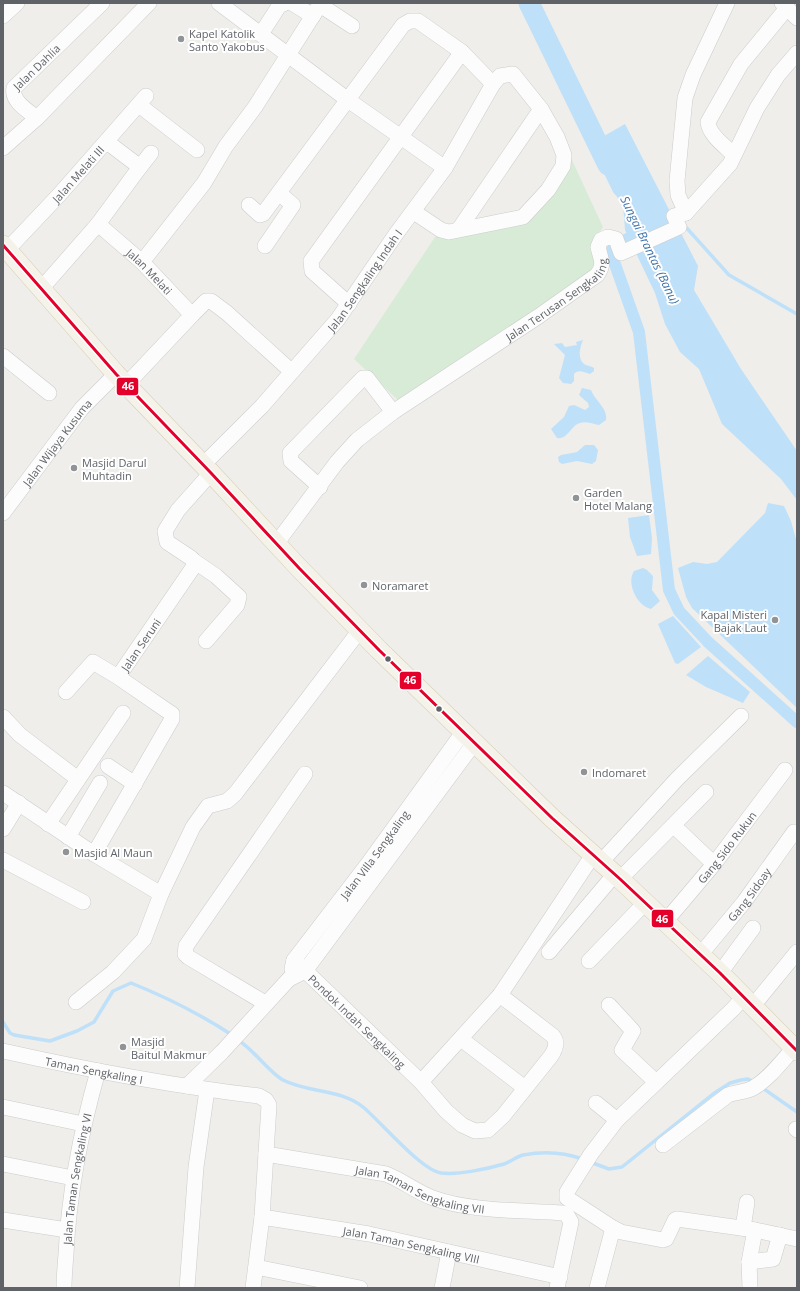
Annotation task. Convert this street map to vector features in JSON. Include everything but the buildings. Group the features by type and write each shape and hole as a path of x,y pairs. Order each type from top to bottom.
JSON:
{"main road":[{"path":"5,247 121,380 207,469 276,544 360,630 552,818 607,867 720,973 796,1050"}],"street":[{"path":"3,16 17,3"},
{"name":"Jalan Dahlia","path":"37,118 14,96 14,88 102,3"},
{"path":"3,148 37,118 149,3"},
{"path":"219,3 400,138 445,168"},
{"path":"261,34 279,6 285,3"},
{"path":"292,3 318,8 352,26"},
{"path":"679,220 677,181 685,98 693,75 727,3"},
{"path":"142,262 204,183 226,146 255,107 318,8"},
{"path":"734,155 712,132 708,122 741,64 789,10"},
{"path":"249,206 261,215 403,26 418,20 497,80 512,74 541,109 557,137 565,160 563,166 548,190 523,217 449,232 441,230 414,212"},
{"path":"349,304 312,271 311,261 462,52"},
{"name":"Jalan Terusan Sengkaling","path":"276,544 346,451 393,412 539,316 597,275 603,266 603,261 599,254 598,244 608,237 620,247 679,220 730,164 757,108 778,75 797,54"},
{"name":"Jalan Sengkaling Indah I","path":"207,469 349,304 396,234 414,212 445,168 497,80"},
{"name":"Jalan Melati III","path":"5,247 106,142 143,100 197,150"},
{"path":"459,229 541,109"},
{"path":"106,142 140,167"},
{"path":"42,289 98,224 151,153"},
{"path":"265,246 293,204 278,193"},
{"name":"Jalan Melati","path":"98,224 142,262 192,314"},
{"path":"121,380 206,301 211,301 227,313 292,371"},
{"path":"3,356 49,393"},
{"path":"320,487 291,461 290,453 301,441 363,378 367,378 393,412"},
{"name":"Jalan Wijaya Kusuma","path":"3,513 82,408 121,380"},
{"path":"206,641 237,604 239,597 216,576 167,542 165,530 207,469"},
{"name":"Jalan Seruni","path":"94,854 170,724 172,714 118,677 191,571 194,561"},
{"path":"76,1002 113,972 144,939 161,894 193,827 208,806 227,801 235,794 360,630"},
{"path":"66,692 93,662 118,677"},
{"path":"48,824 123,713"},
{"path":"421,1082 500,995 607,867 677,779 741,716"},
{"path":"3,717 20,736 78,779"},
{"name":"Jalan Villa Sengkaling","path":"186,1086 222,1052 263,1005 289,979 305,971 385,852 470,737"},
{"path":"108,766 135,784"},
{"name":"Gang Sido Rukun","path":"665,922 714,864 785,770"},
{"path":"263,1005 236,984 188,957 185,954 185,950 186,946 305,774"},
{"path":"68,837 100,783"},
{"path":"549,952 607,867 674,826 706,792"},
{"path":"3,793 94,854 161,894"},
{"path":"3,830 19,803"},
{"path":"674,826 714,864"},
{"name":"Gang Sidoay","path":"700,955 744,902 794,832"},
{"name":"Jalan Villa Sengkaling","path":"289,979 294,960 385,852"},
{"path":"3,860 83,902"},
{"path":"589,961 645,903"},
{"path":"720,973 753,928"},
{"path":"797,952 748,1002 656,1082 616,1120 566,1192 566,1196 581,1208 612,1230 621,1232 663,1240 677,1219 749,1229 797,1239"},
{"name":"Pondok Indah Sengkaling","path":"294,960 421,1082 446,1111 462,1125 481,1132 488,1130 503,1116 551,1056 556,1042 553,1036 500,995"},
{"path":"609,1005 633,1031 622,1050 656,1082"},
{"path":"461,1039 524,1088"},
{"path":"663,1145 728,1095 738,1091 752,1089 796,1050"},
{"name":"Taman Sengkaling I","path":"3,1051 98,1071 207,1090 259,1096 266,1100 269,1105 266,1154"},
{"name":"Jalan Taman Sengkaling VI","path":"64,1288 67,1230 73,1178 83,1124 98,1071"},
{"path":"187,1288 196,1167 207,1090"},
{"path":"596,1103 616,1120"},
{"path":"3,1107 83,1124"},
{"path":"253,1288 262,1217 266,1154"},
{"name":"Jalan Taman Sengkaling VII","path":"266,1154 386,1174 432,1197 461,1205 567,1215 571,1222 558,1283"},
{"path":"3,1164 73,1178"},
{"path":"746,1202 749,1229 750,1288"},
{"name":"Jalan Taman Sengkaling VIII","path":"262,1217 369,1234 449,1252 558,1283"},
{"path":"3,1220 67,1230"},
{"path":"597,1288 612,1230"},
{"path":"749,1262 773,1259 780,1235"},
{"path":"442,1288 449,1252"},
{"path":"256,1267 360,1288"}],"green space":[{"path":"571,158 603,227 595,239 596,269 399,401 354,359 435,237 509,228 534,214"}],"water":[{"path":"625,124 698,266 694,290 741,369 797,451 797,500 781,479 722,424 699,369 680,352 665,324 655,293 625,230 623,204 613,192 590,144"},
{"path":"583,340 580,349 580,359 584,364 594,368 594,371 590,374 581,371 578,372 574,374 574,381 571,384 563,383 559,378 565,355 554,344 562,343 565,347 577,345 576,342"},
{"path":"582,388 591,390 605,412 606,420 599,425 582,422 574,426 564,437 557,438 551,429 564,417 569,406 574,405 585,410 589,407 588,403 579,395"},
{"path":"585,445 594,445 598,450 596,461 592,464 577,461 562,464 559,462 558,457 561,455 577,452"},
{"path":"768,503 784,506 791,521 797,543 797,708 692,608 686,597 678,568 693,562 707,564 717,562 765,513"},
{"path":"649,515 652,538 651,554 637,556 630,537 628,518"},
{"path":"643,568 653,576 652,590 660,601 651,609 646,607 637,599 632,588 631,582 634,571"},
{"path":"673,616 701,647 678,664 675,663 658,624"},
{"path":"708,656 750,692 743,703 706,687 686,675"}],"waterway":[{"name":"Sungai Brantas (Banu)","path":"529,3 608,165"},
{"path":"684,225 729,275 797,314"},
{"path":"641,232 614,246 611,253 639,332 669,590 679,611 708,642 797,722"},
{"path":"3,1022 10,1033 14,1035 50,1041 77,1031 94,1022 113,991 131,983 183,1006 232,1035"},
{"path":"238,1040 250,1049 278,1077 283,1080 303,1087 335,1094 354,1101 363,1107 412,1154 433,1170 441,1173 481,1170 504,1164 523,1155 538,1153 561,1154 582,1159"},
{"path":"590,1162 609,1169 622,1167 713,1094 730,1083 748,1079 754,1082"},
{"path":"761,1087 797,1112"}],"transit line":[{"name":"46","path":"3,245 116,374 299,568 379,650 552,818 620,879 720,973 797,1051"}],"place":[{"name":"Kapel Katolik Santo Yakobus","path":"181,39"},
{"name":"Masjid Darul Muhtadin","path":"74,468"},
{"name":"Garden Hotel Malang","path":"576,498"},
{"name":"Noramaret","path":"364,585"},
{"name":"Kapal Misteri Bajak Laut","path":"775,620"},
{"name":"Indomaret","path":"584,772"},
{"name":"Masjid Al Maun","path":"66,852"},
{"name":"Masjid Baitul Makmur","path":"123,1047"}]}
